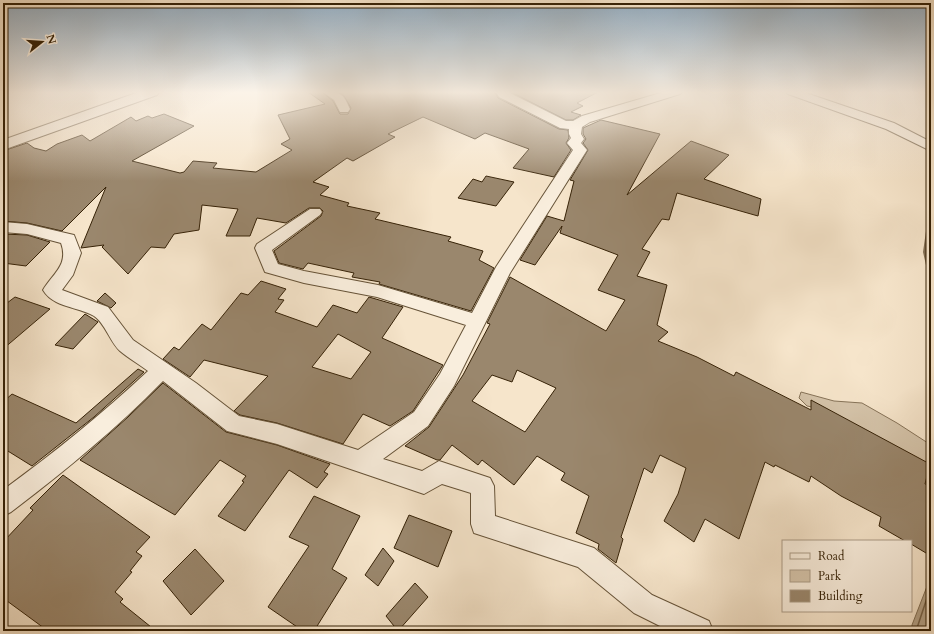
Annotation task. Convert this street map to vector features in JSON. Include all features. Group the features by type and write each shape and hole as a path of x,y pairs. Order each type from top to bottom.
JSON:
{"street":[{"path":"3,145 65,122"},
{"path":"557,122 564,125 576,125 582,122"},
{"path":"879,122 931,147"},
{"path":"360,462 420,419 447,380 475,321 502,271 580,150 573,143 578,139 575,134 576,125"},
{"path":"315,212 263,248 271,268 304,277 378,292 475,321"},
{"path":"3,227 27,229 68,239 73,253 65,275 52,290 59,297 80,302 102,312 126,345 234,424 277,434 424,483 439,472 482,486 483,524 585,556 643,604 699,631"},
{"path":"3,504 59,462 121,410 161,370"}],"green space":[{"path":"801,392 834,401 862,403 931,445 931,499 917,492 827,410 807,406 799,398"}],"water":[{"path":"931,576 930,631 912,631 912,625"}],"building":[{"path":"123,122 183,122 194,126 132,161 180,173 184,172 193,161 217,163 213,168 256,172 292,150 281,144 290,139 281,122 414,122 388,134 395,137 353,161 347,158 313,182 329,187 320,195 349,203 347,206 380,213 375,219 451,237 448,241 483,251 479,260 494,268 471,311 379,284 380,282 352,277 354,273 308,263 303,269 279,263 274,251 321,216 323,211 320,208 309,208 286,223 257,218 250,236 226,236 238,209 202,205 199,230 174,234 165,248 151,247 128,274 102,247 104,245 81,248 106,187 62,231 27,223 3,221 3,151 27,143 34,148 46,151 57,144 82,135 90,141"},
{"path":"434,122 544,122 559,129 568,130 569,138 566,143 571,150 554,177 513,168 529,149 485,133 475,139"},
{"path":"597,122 608,122 660,134 627,195 691,141 729,155 704,179 761,199 758,216 677,193 669,220 662,219 642,249 650,252 637,276 667,285 657,325 668,332 658,341 697,357 734,376 736,372 811,410 811,400 930,464 925,484 929,485 928,525 931,527 931,556 912,545 912,540 903,540 879,526 881,517 841,496 811,476 809,482 775,465 774,467 765,462 739,539 705,519 694,542 664,521 678,494 686,468 660,455 652,473 644,468 621,537 623,539 616,563 598,549 599,544 576,533 589,496 561,480 565,473 537,456 514,485 482,460 478,465 452,445 440,460 405,446 429,427 463,375 490,324 487,323 510,277 606,331 625,300 598,290 618,255 560,233 562,226 535,265 520,260 547,216 564,221 574,181 570,180 588,150 583,143 586,139 583,134 583,128","holes":["517,370 556,388 525,432 472,401 492,375 512,382"]},
{"path":"486,176 514,182 496,206 458,198 473,179 482,182"},
{"path":"3,234 27,235 50,242 26,266 3,263"},
{"path":"261,281 286,289 278,299 284,300 275,312 317,327 333,305 357,313 369,297 403,307 382,338 443,365 413,411 390,426 363,414 343,444 277,423 240,415 234,411 268,376 204,360 190,377 163,359 174,347 179,350 202,324 211,330 241,293 248,295","holes":["338,334 371,352 351,379 312,367"]},
{"path":"105,293 116,303 111,308 97,301"},
{"path":"15,297 50,309 3,349 3,306"},
{"path":"85,314 98,322 73,349 55,345"},
{"path":"138,369 144,372 94,417 32,466 3,448 3,402 12,394 76,423"},
{"path":"163,383 226,432 277,445 330,464 324,472 328,474 317,488 289,470 245,531 218,516 244,482 242,481 246,476 220,460 175,515 80,460"},
{"path":"63,475 150,537 136,552 142,556 130,571 132,572 115,592 123,599 120,602 156,631 48,631 3,598 3,542 33,510 30,508"},
{"path":"314,496 360,516 332,569 347,578 314,631 303,631 268,607 309,546 289,537"},
{"path":"409,515 452,531 438,567 394,548"},
{"path":"383,548 394,561 378,586 365,575"},
{"path":"195,549 224,581 191,615 163,581"},
{"path":"415,583 428,597 398,631 386,616"}],"waterway":[{"path":"931,217 926,252 931,274"}]}
